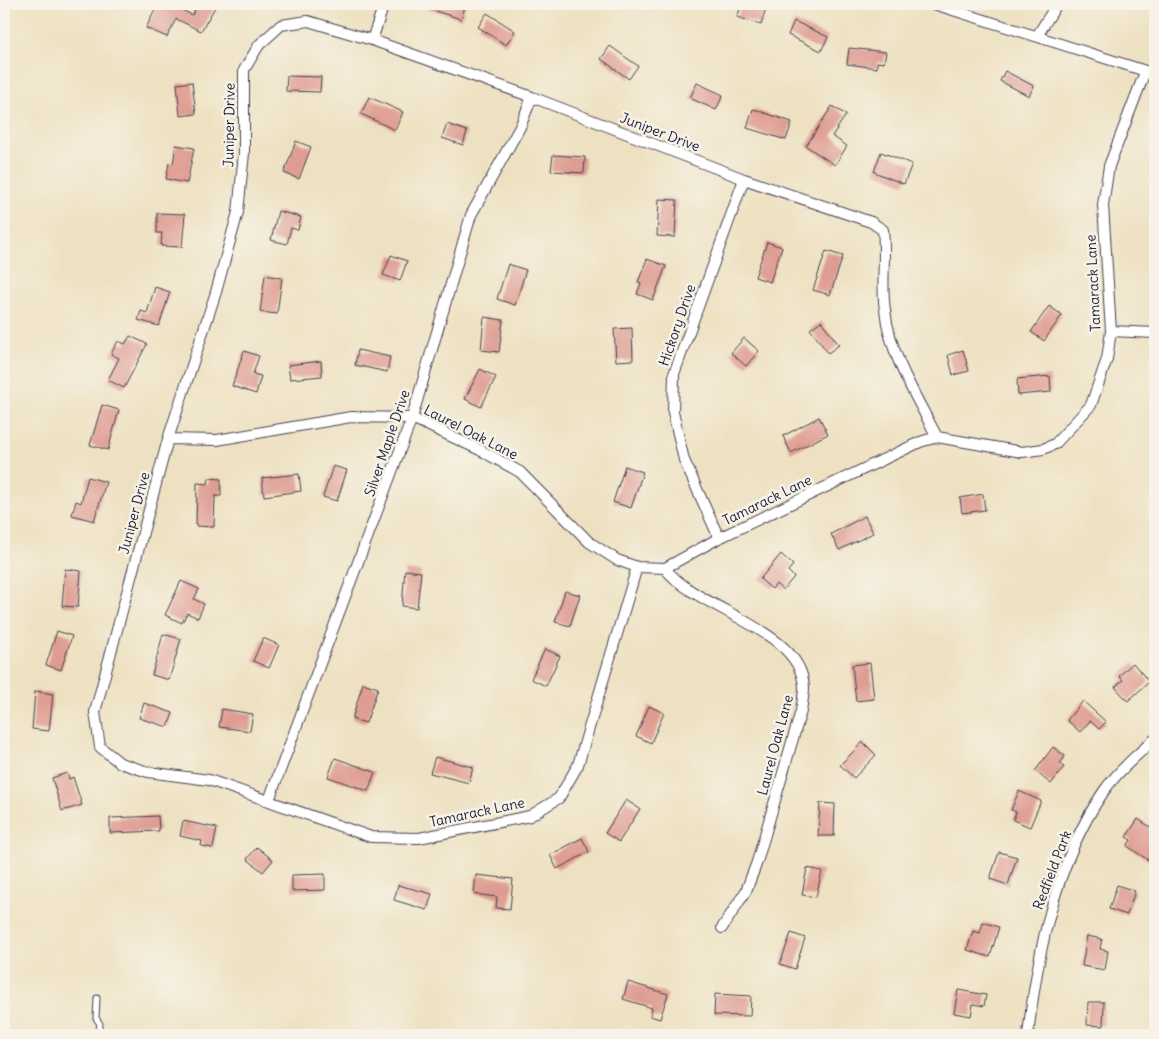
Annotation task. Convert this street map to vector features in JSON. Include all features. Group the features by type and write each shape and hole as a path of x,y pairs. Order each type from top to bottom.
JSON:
{"street":[{"path":"372,40 384,4"},
{"path":"934,4 1150,73"},
{"path":"1037,36 1057,4"},
{"name":"Juniper Drive","path":"269,800 209,780 148,772 120,763 100,747 95,712 168,439 216,292 238,212 244,153 244,70 259,45 281,25 308,21 372,40 532,97 744,179 871,222 883,230 886,255 884,309 892,348 937,437"},
{"name":"Tamarack Lane","path":"665,568 719,538 890,455 937,437 1022,452 1043,449 1056,444 1091,405 1107,359 1111,331 1103,205 1109,166 1150,73"},
{"name":"Silver Maple Drive","path":"269,800 412,418 471,215 520,127 532,97"},
{"name":"Hickory Drive","path":"719,538 684,460 673,412 674,374 744,179"},
{"path":"1111,331 1155,333"},
{"name":"Laurel Oak Lane","path":"168,439 217,440 351,417 412,418 480,450 520,472 589,542 617,560 637,567"},
{"path":"637,567 665,568"},
{"name":"Tamarack Lane","path":"269,800 371,837 419,838 530,816 559,798 578,765 637,567"},
{"name":"Laurel Oak Lane","path":"665,568 673,579 684,588 730,612 777,641 797,664 804,687 801,710 757,862 746,891 722,928"},
{"name":"Redfield Park","path":"1028,1035 1041,945 1053,902 1079,834 1105,789 1133,758 1155,739"}],"lane":[{"path":"97,998 96,1018 100,1024 98,1035"}],"building":[{"path":"158,4 170,4 192,15 198,4 217,4 201,31 176,19 167,37 146,28"},
{"path":"419,4 466,4 461,19 419,6"},
{"path":"742,4 767,5 761,25 737,17"},
{"path":"487,13 515,31 506,45 478,27"},
{"path":"794,21 828,37 821,51 788,35"},
{"path":"610,46 638,66 629,79 601,59"},
{"path":"849,48 886,52 884,63 877,62 877,68 847,64"},
{"path":"1005,71 1034,86 1029,96 1000,81"},
{"path":"287,76 321,77 320,92 286,91"},
{"path":"192,82 196,114 180,116 177,84"},
{"path":"697,83 723,95 716,110 690,98"},
{"path":"369,97 403,112 395,130 361,114"},
{"path":"832,106 846,115 832,136 847,146 835,165 806,146"},
{"path":"753,109 792,122 786,140 747,128"},
{"path":"447,124 467,131 463,145 442,138"},
{"path":"296,141 311,147 299,179 284,173"},
{"path":"176,145 194,148 187,183 166,179 169,163 173,164"},
{"path":"881,152 912,164 904,184 874,172"},
{"path":"553,155 585,157 584,173 551,171"},
{"path":"659,199 677,200 675,237 657,236"},
{"path":"278,211 301,217 298,230 291,228 287,244 271,240"},
{"path":"157,213 185,214 182,247 161,246 162,233 157,233"},
{"path":"767,242 782,247 770,282 755,277"},
{"path":"826,251 843,256 830,295 813,290"},
{"path":"391,255 407,261 400,281 383,275"},
{"path":"647,259 666,266 653,300 637,294 641,283 638,282"},
{"path":"508,264 526,270 515,305 497,299"},
{"path":"265,275 282,278 277,314 260,312"},
{"path":"155,287 170,292 159,326 138,320 141,311 147,313"},
{"path":"1049,306 1062,315 1044,341 1031,332"},
{"path":"484,317 503,320 499,352 481,350"},
{"path":"821,321 839,345 828,353 810,329"},
{"path":"632,328 633,360 616,361 614,329"},
{"path":"130,336 147,344 124,388 108,380 119,358 111,354 118,341 125,344"},
{"path":"744,338 759,351 746,366 731,353"},
{"path":"358,350 390,357 387,372 355,365"},
{"path":"963,350 969,371 953,375 948,355"},
{"path":"244,351 259,356 253,374 261,376 256,394 232,386"},
{"path":"321,361 322,376 290,379 288,365"},
{"path":"480,369 496,377 481,407 465,399"},
{"path":"1050,376 1051,392 1018,395 1017,379"},
{"path":"102,405 119,410 108,450 90,445"},
{"path":"819,417 828,434 791,453 783,436"},
{"path":"333,466 347,470 337,501 323,497"},
{"path":"625,466 643,472 631,508 613,502"},
{"path":"299,474 301,491 264,496 262,478"},
{"path":"88,477 106,482 94,521 72,515 76,501 81,503"},
{"path":"209,478 221,479 221,496 215,496 214,527 196,526 197,483 208,484"},
{"path":"983,494 985,510 962,513 960,498"},
{"path":"865,516 873,533 839,550 831,534"},
{"path":"781,554 793,565 788,571 794,577 783,590 776,584 772,589 760,579"},
{"path":"65,569 81,571 78,607 62,606"},
{"path":"405,570 421,572 417,608 402,606"},
{"path":"181,581 199,589 194,599 204,604 198,618 187,613 182,623 165,615"},
{"path":"565,591 580,595 570,626 555,622"},
{"path":"57,631 72,636 61,670 46,665"},
{"path":"163,634 181,639 169,680 152,675"},
{"path":"263,638 279,645 269,668 253,661"},
{"path":"545,649 560,656 546,686 531,679"},
{"path":"870,663 874,699 856,701 852,665"},
{"path":"1133,663 1149,682 1128,701 1115,687 1123,680 1119,676"},
{"path":"363,683 378,688 366,723 352,719"},
{"path":"35,691 53,694 49,731 32,729"},
{"path":"1083,701 1106,722 1099,729 1090,721 1080,732 1067,720"},
{"path":"144,703 173,713 168,727 139,718"},
{"path":"649,706 664,713 651,743 636,736"},
{"path":"222,709 253,714 250,731 219,727"},
{"path":"863,742 876,755 854,778 840,765"},
{"path":"1053,747 1065,756 1060,764 1064,767 1051,784 1035,771"},
{"path":"435,757 473,767 469,783 430,773"},
{"path":"335,758 375,772 368,791 328,777"},
{"path":"67,773 69,779 73,777 82,805 62,811 52,778"},
{"path":"1019,791 1041,801 1030,827 1013,820 1016,812 1011,810"},
{"path":"626,800 640,809 619,842 605,833"},
{"path":"820,803 835,804 834,836 818,836"},
{"path":"158,816 159,831 110,833 110,818"},
{"path":"1138,819 1155,830 1150,839 1155,843 1155,848 1148,860 1127,846 1131,840 1126,837"},
{"path":"183,821 217,828 213,848 201,846 202,841 180,836"},
{"path":"582,838 589,852 557,869 550,855"},
{"path":"257,847 273,860 263,872 247,859"},
{"path":"999,852 1017,857 1008,885 990,879"},
{"path":"807,868 822,871 816,897 802,895"},
{"path":"325,874 325,890 292,891 292,875"},
{"path":"476,875 513,879 510,909 496,908 497,897 474,894"},
{"path":"398,885 432,894 427,910 394,900"},
{"path":"1117,885 1135,891 1127,915 1109,909"},
{"path":"983,922 999,927 990,957 967,950 973,931 980,933"},
{"path":"791,933 805,938 795,969 780,964"},
{"path":"1087,936 1102,939 1100,949 1108,951 1105,970 1082,966"},
{"path":"628,982 668,994 660,1019 650,1016 652,1008 623,999"},
{"path":"958,990 986,995 984,1006 973,1004 971,1016 954,1013"},
{"path":"715,994 751,996 750,1016 714,1015"},
{"path":"1088,1002 1104,1002 1103,1026 1087,1025"}]}
